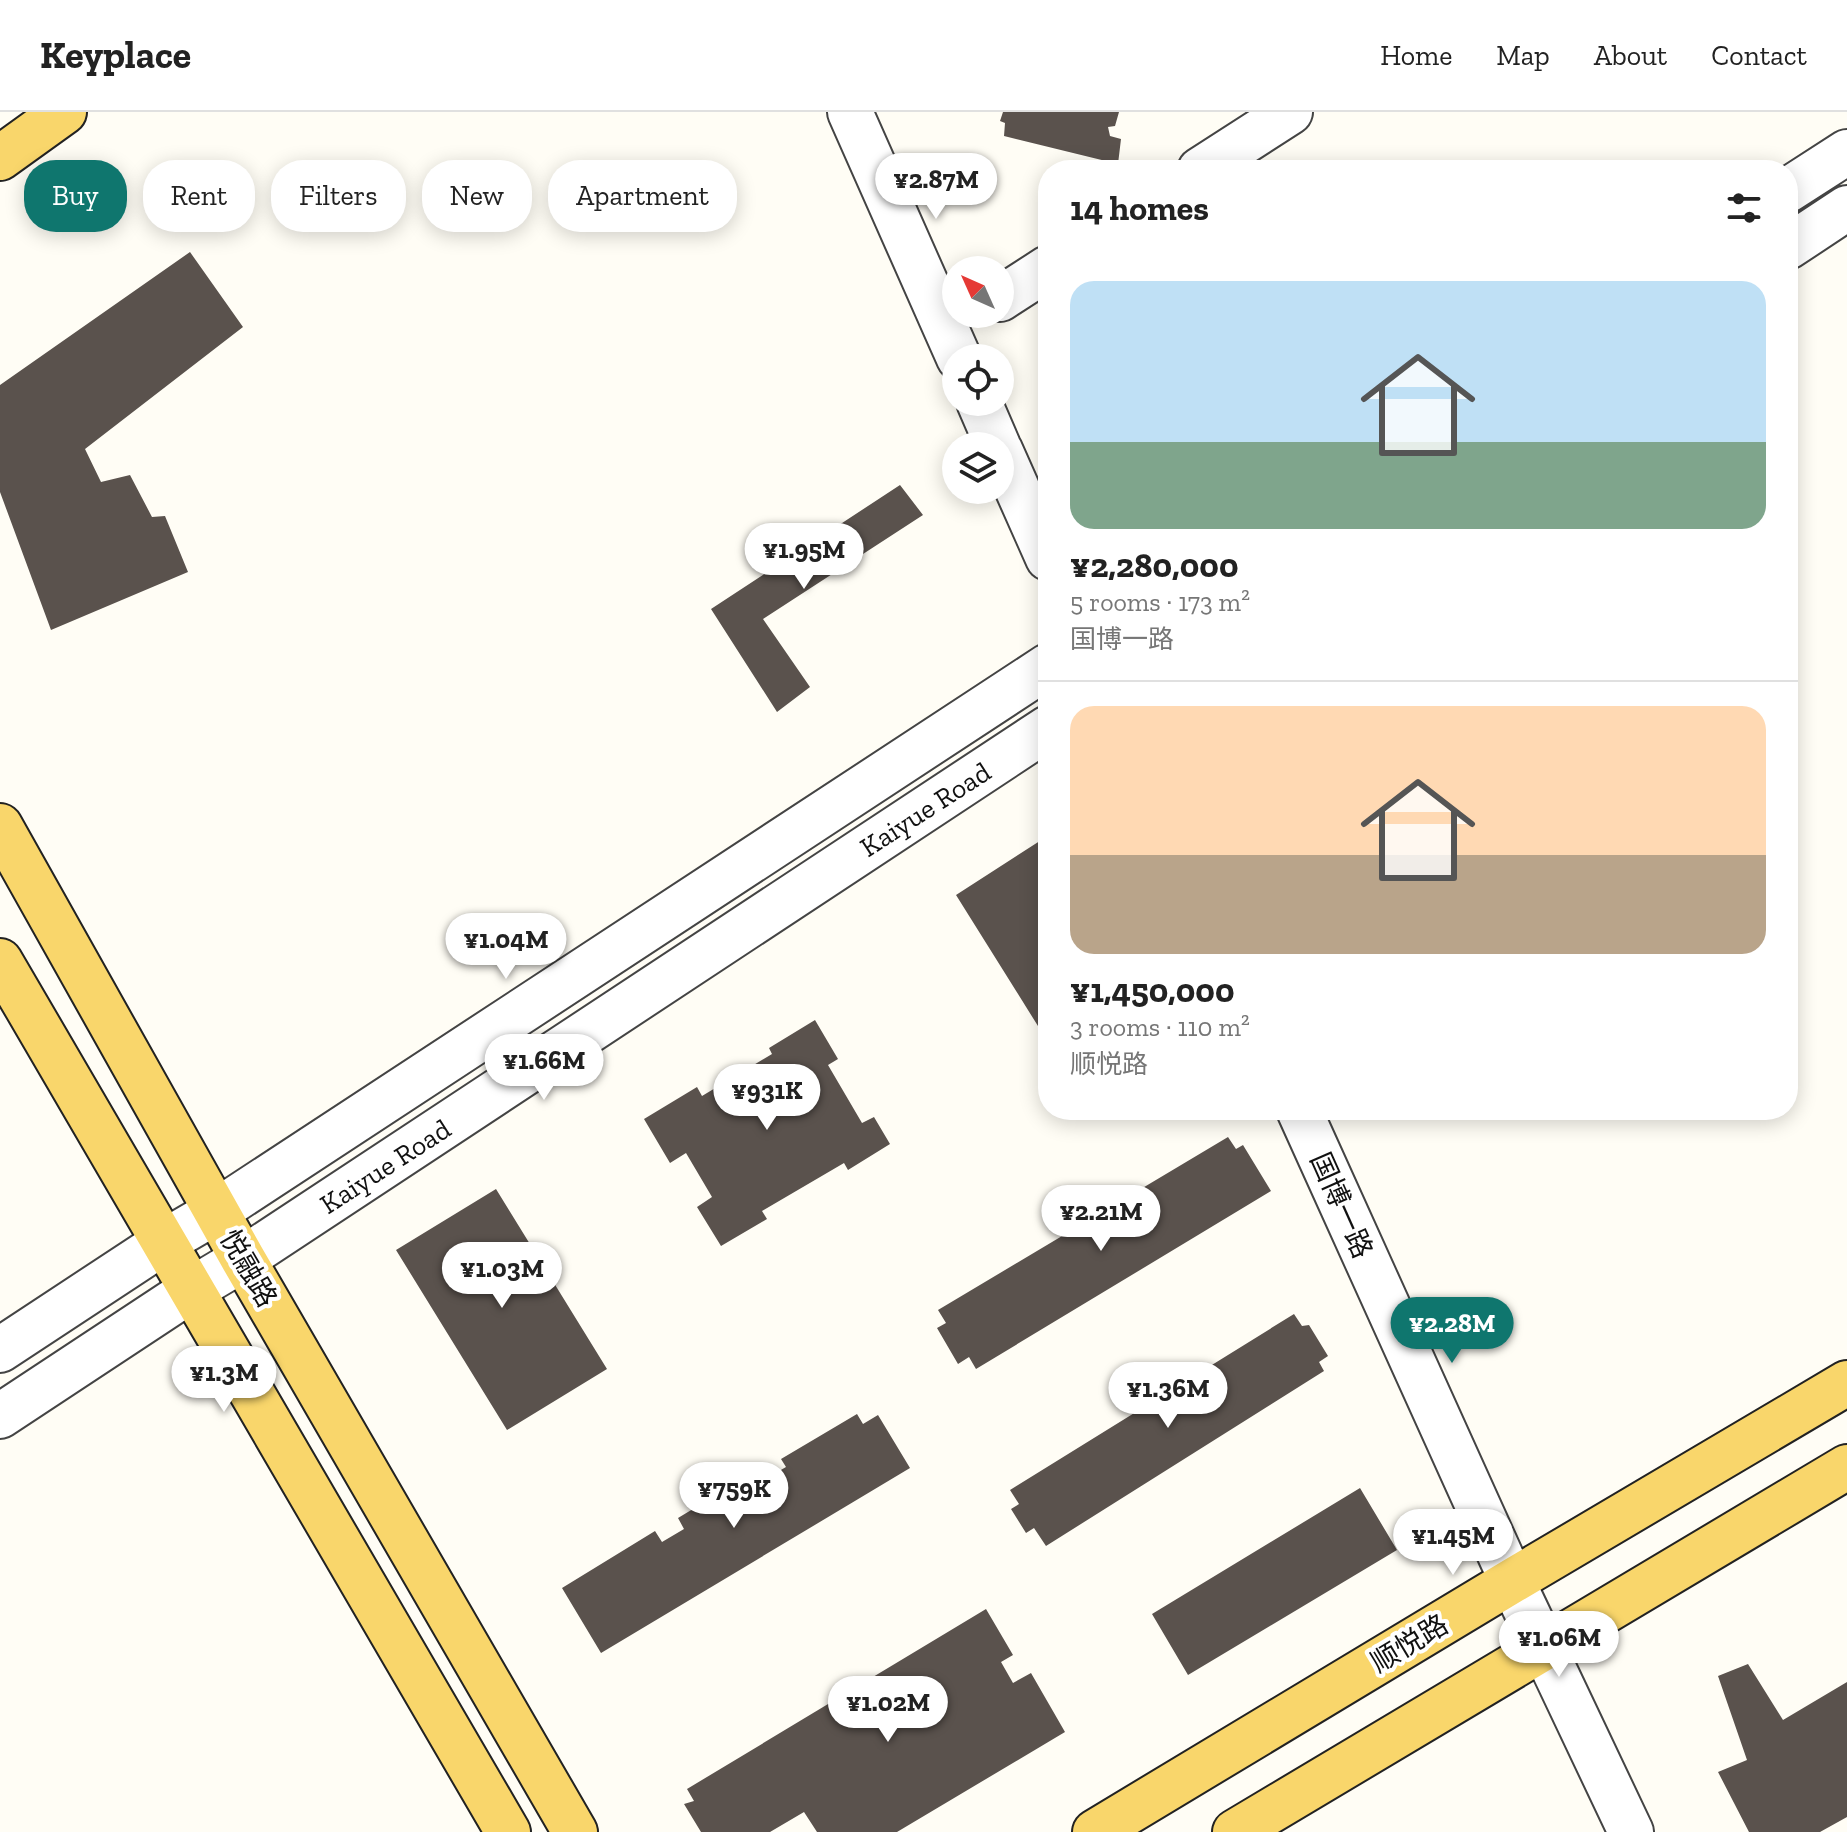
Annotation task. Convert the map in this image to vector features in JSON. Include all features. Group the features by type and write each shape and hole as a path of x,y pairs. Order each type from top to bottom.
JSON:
{"main road":[{"path":"0,158 64,112"},
{"name":"悦融路","path":"0,826 243,1259 575,1832"},
{"path":"0,961 508,1832"},
{"name":"顺悦路","path":"1095,1832 1847,1383"},
{"path":"1235,1832 1847,1467"}],"street":[{"path":"850,112 961,335"},
{"path":"1216,160 1290,112"},
{"path":"1798,184 1847,152"},
{"path":"1798,240 1847,208"},
{"path":"1014,290 1038,274"},
{"path":"1014,482 1038,536"},
{"name":"Kaiyue Road","path":"0,1350 1038,673"},
{"name":"Kaiyue Road","path":"0,1416 1038,735"},
{"name":"国博一路","path":"1304,1120 1512,1581 1631,1832"}],"building":[{"path":"1003,112 1119,112 1115,126 1108,127 1110,136 1121,139 1118,160 1102,160 1004,136 1005,123 1000,121"},
{"path":"190,252 243,327 85,449 101,482 130,475 152,517 165,516 188,572 51,630 0,492 0,385"},
{"path":"900,485 923,515 763,619 810,687 777,712 711,609"},
{"path":"1038,842 1038,1026 956,895"},
{"path":"815,1020 838,1059 828,1065 862,1123 874,1117 890,1144 848,1170 844,1163 762,1211 767,1219 721,1246 697,1207 712,1197 686,1153 670,1163 644,1119 697,1087 702,1096 772,1054 769,1048"},
{"path":"1228,1137 1236,1149 1243,1145 1271,1191 976,1369 969,1357 958,1364 937,1328 946,1323 938,1310"},
{"path":"496,1189 607,1369 507,1430 396,1250"},
{"path":"1294,1314 1302,1326 1309,1325 1328,1356 1319,1362 1324,1371 1046,1546 1034,1528 1026,1533 1011,1509 1019,1504 1010,1490"},
{"path":"857,1414 863,1424 878,1415 910,1468 601,1653 562,1588 655,1531 662,1542 684,1529 678,1518 751,1474 757,1484 786,1467 781,1459"},
{"path":"1360,1488 1397,1550 1188,1675 1152,1614"},
{"path":"986,1609 1013,1655 1001,1662 1013,1683 1031,1673 1065,1732 897,1832 817,1832 804,1812 770,1832 701,1832 684,1804 694,1801 687,1789"},
{"path":"1748,1664 1783,1720 1847,1682 1847,1817 1820,1832 1749,1832 1718,1772 1747,1760 1718,1676"}]}
